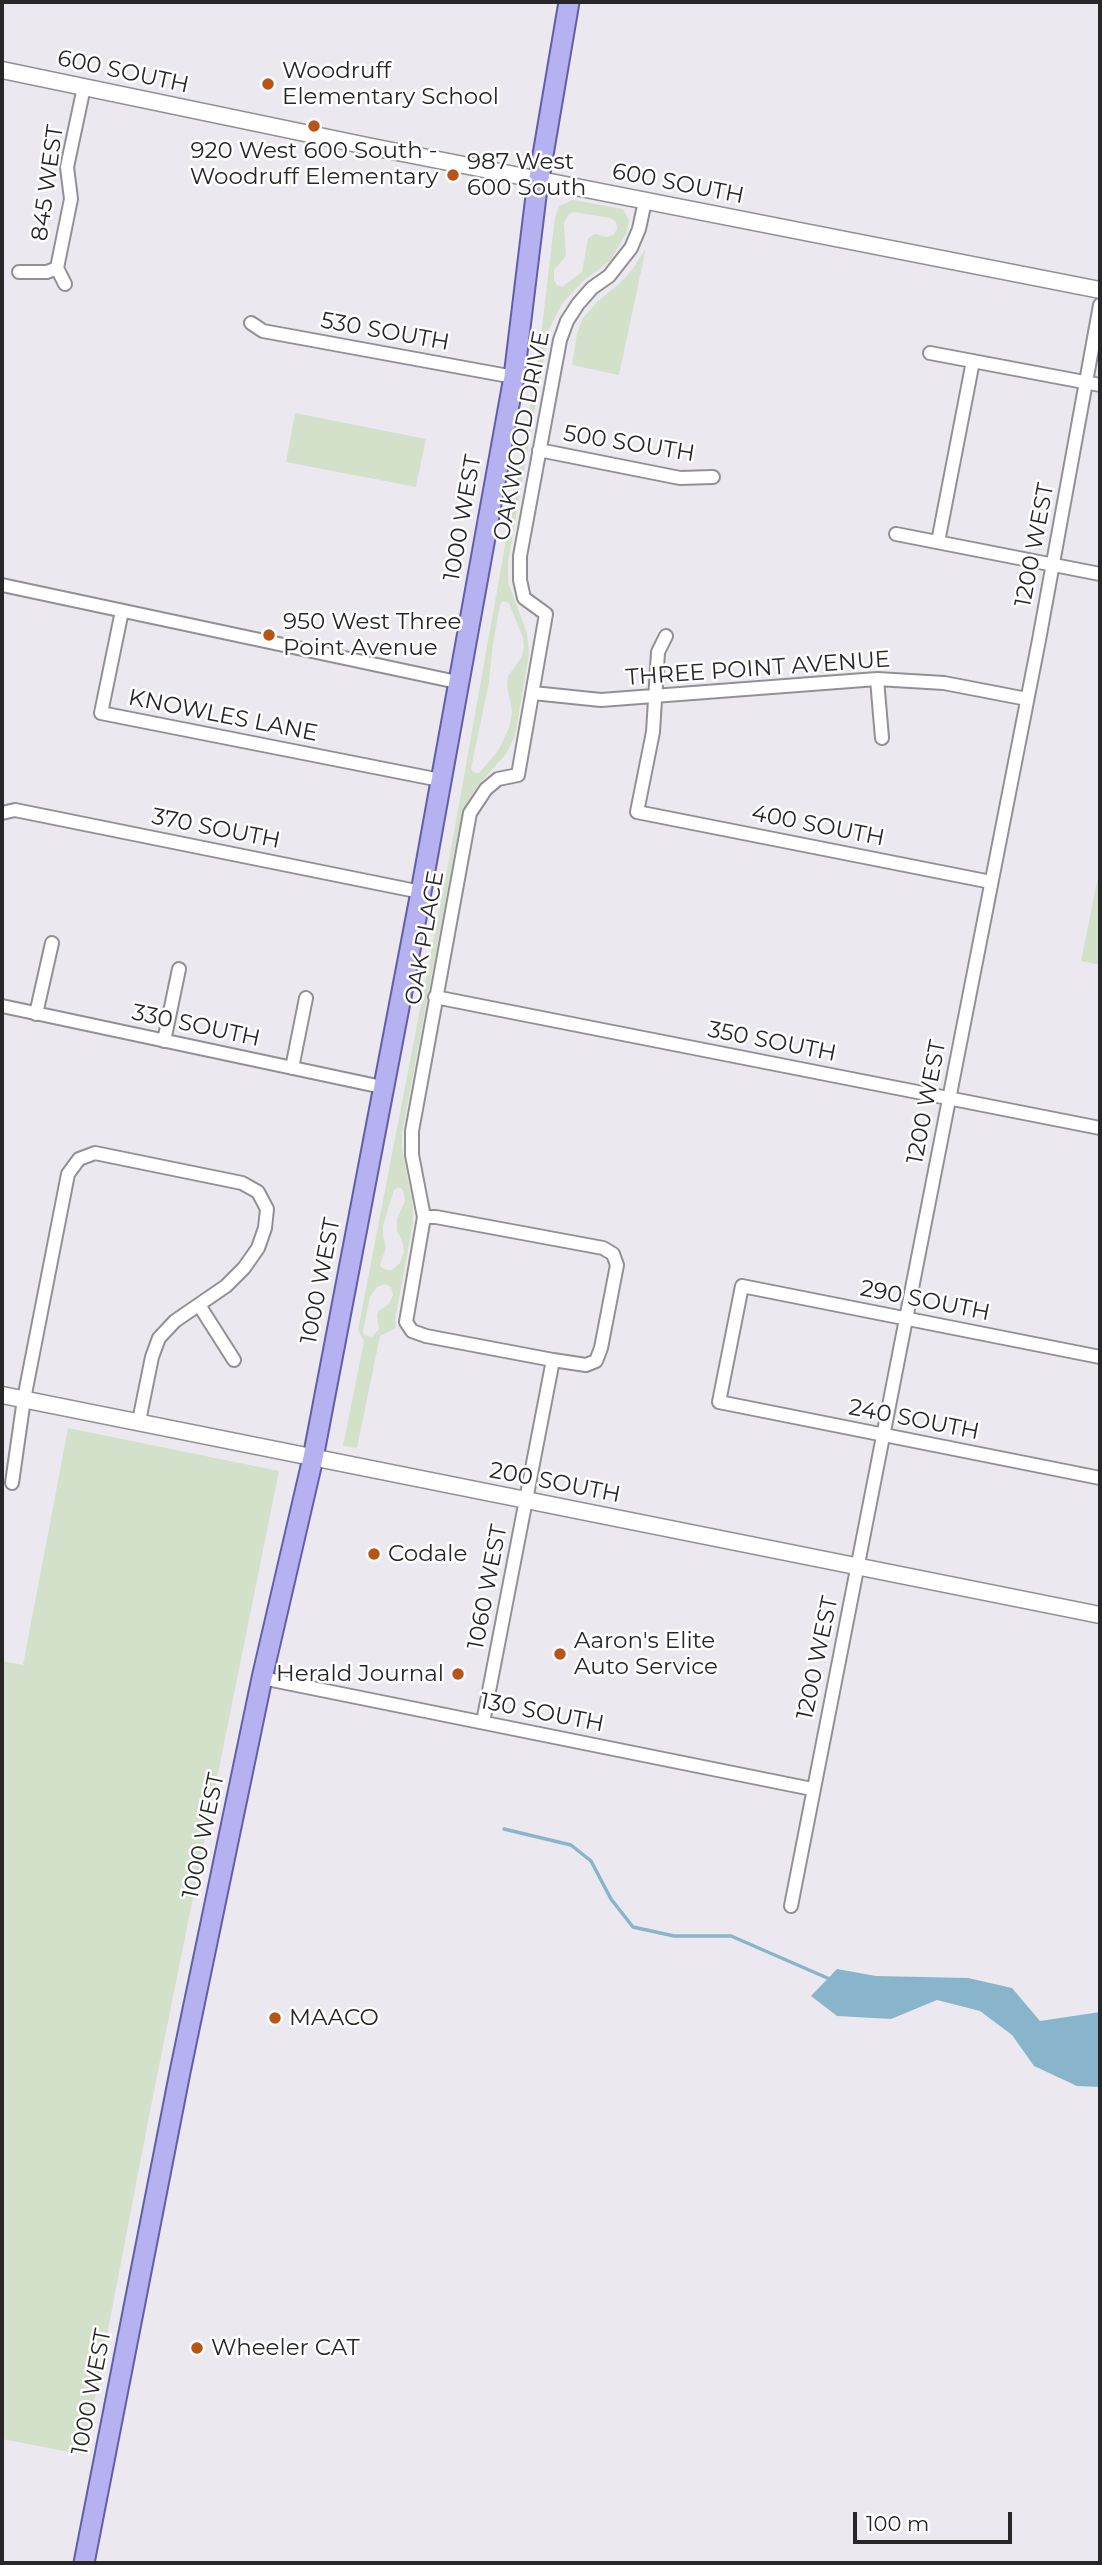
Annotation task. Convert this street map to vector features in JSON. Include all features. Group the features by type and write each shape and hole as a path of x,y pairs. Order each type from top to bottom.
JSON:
{"main road":[{"name":"1000 WEST","path":"83,2563 262,1678 313,1458 421,892 514,377 538,180 569,2"}],"street":[{"name":"600 SOUTH","path":"2,70 538,180 1100,290"},
{"name":"845 WEST","path":"65,284 57,268 71,199 67,167 84,87"},
{"name":"OAKWOOD DRIVE","path":"533,694 546,614 524,598 520,580 520,556 560,340 567,321 578,304 592,288 609,276 631,248 639,229 645,201"},
{"path":"19,272 47,272 57,268"},
{"name":"1200 WEST","path":"791,1906 1053,565 1094,384 1100,304"},
{"name":"530 SOUTH","path":"251,323 263,331 514,377"},
{"path":"930,353 1094,384"},
{"path":"938,542 973,361"},
{"name":"500 SOUTH","path":"539,450 680,478 713,477"},
{"path":"896,534 1100,574"},
{"path":"2,585 457,682"},
{"name":"KNOWLES LANE","path":"122,611 101,713 440,780"},
{"path":"654,696 658,652 666,636"},
{"path":"877,679 882,738"},
{"name":"THREE POINT AVENUE","path":"533,694 601,700 877,679 944,683 1027,699"},
{"name":"OAK PLACE","path":"424,1217 412,1155 412,1131 470,813 486,789 498,779 518,775 533,694"},
{"name":"400 SOUTH","path":"654,696 653,732 637,812 991,882"},
{"name":"370 SOUTH","path":"2,813 15,810 421,892"},
{"path":"36,1014 52,943"},
{"path":"164,1041 178,969"},
{"name":"350 SOUTH","path":"435,997 1100,1128"},
{"path":"292,1068 306,998"},
{"name":"330 SOUTH","path":"2,1006 382,1087"},
{"path":"12,1483 24,1399 68,1174 79,1159 95,1153 242,1183 258,1192 267,1209 265,1228 258,1248 235,1277 175,1321 159,1338 152,1357 139,1421"},
{"path":"424,1217 603,1248 613,1254 617,1265 601,1349 596,1361 586,1365 553,1360 412,1331 406,1322 424,1217"},
{"name":"290 SOUTH","path":"719,1402 742,1286 1100,1357"},
{"path":"199,1305 234,1360"},
{"name":"1060 WEST","path":"482,1722 553,1360"},
{"name":"200 SOUTH","path":"2,1395 1100,1615"},
{"name":"240 SOUTH","path":"719,1402 1100,1478"},
{"name":"130 SOUTH","path":"262,1678 813,1789"}],"green space":[{"path":"573,200 623,209 629,220 627,232 610,261 582,282 562,304 549,329 508,562 508,582 527,633 529,654 515,736 506,754 479,784 467,803 460,824 402,1134 413,1223 395,1320 396,1328 380,1336 357,1448 343,1446 364,1341 358,1330 451,849 538,360 555,217 559,206","holes":["574,212 610,218 616,222 617,229 613,235 607,237 595,234 588,238 582,272 562,287 554,280 554,270 566,256 564,223 568,215","503,601 509,603 523,638 524,648 521,658 508,676 512,712 509,728 498,751 479,773 475,773 471,769 489,682 500,604","399,1187 403,1190 405,1201 397,1219 397,1230 404,1252 400,1263 392,1270 386,1270 380,1266 386,1247 383,1226 394,1190","385,1284 391,1287 393,1295 389,1304 378,1311 379,1329 372,1337 364,1335 363,1331 370,1297 377,1287"]},
{"path":"646,248 619,375 572,365 577,333 583,318 620,283"},
{"path":"295,413 426,439 416,487 286,462"},
{"path":"1100,867 1100,965 1081,961"},
{"path":"68,1428 279,1471 152,2101 84,2455 2,2439 2,1661 23,1665"}],"water":[{"path":"837,1969 876,1976 968,1978 1012,1988 1040,2021 1100,2012 1100,2087 1077,2086 1034,2066 1012,2035 980,2011 937,2000 891,2019 837,2016 811,1996"}],"waterway":[{"path":"504,1829 571,1845 591,1861 611,1899 633,1927 674,1936 731,1936 832,1980"}],"place":[{"name":"Woodruff Elementary School","path":"268,84"},
{"name":"920 West 600 South - Woodruff Elementary","path":"314,126"},
{"name":"987 West 600 South","path":"453,175"},
{"name":"950 West Three Point Avenue","path":"269,635"},
{"name":"Codale","path":"374,1554"},
{"name":"Aaron's Elite Auto Service","path":"560,1654"},
{"name":"Herald Journal","path":"458,1674"},
{"name":"MAACO","path":"275,2018"},
{"name":"Wheeler CAT","path":"197,2348"}]}
